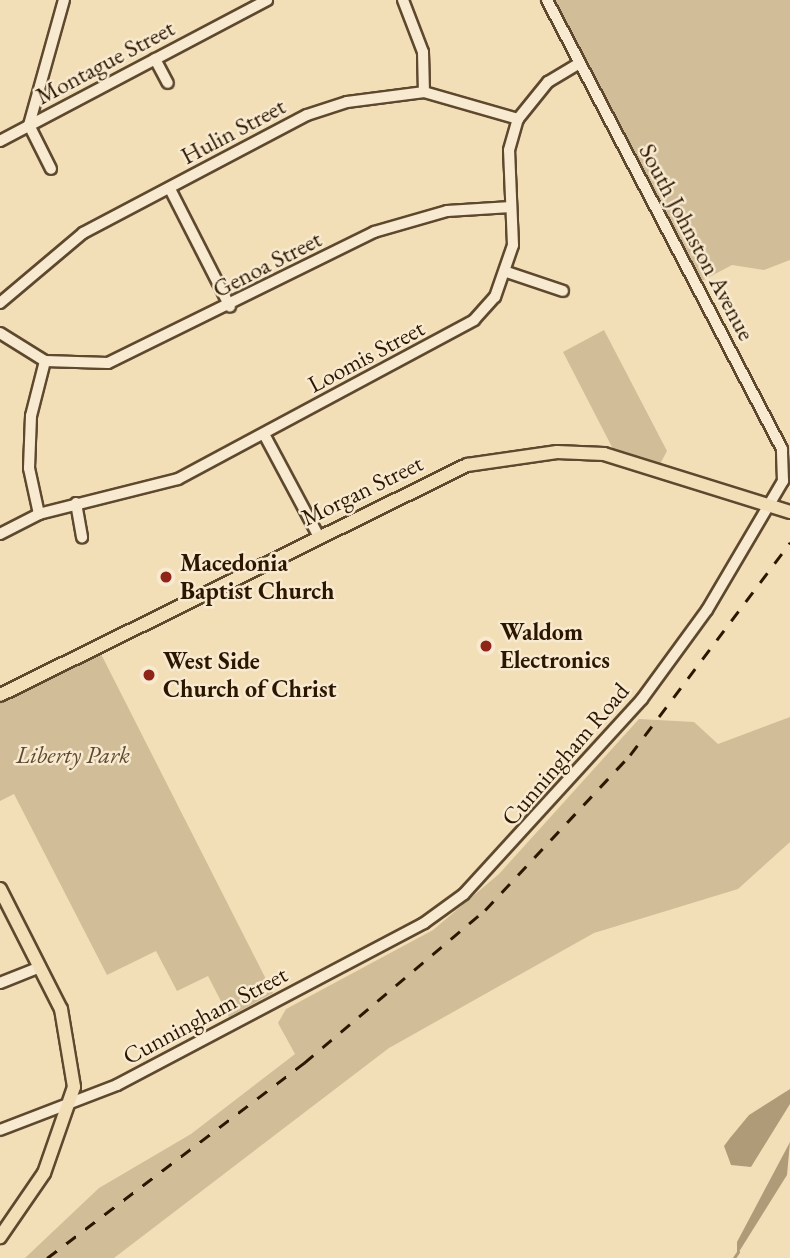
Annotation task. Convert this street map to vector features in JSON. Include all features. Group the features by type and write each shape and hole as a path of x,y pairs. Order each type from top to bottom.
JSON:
{"main road":[{"name":"Morgan Street","path":"0,695 443,474 557,452 614,456 769,504"},
{"path":"769,504 789,511"},
{"path":"0,888 40,967 68,1031 69,1104 44,1173 0,1237"}],"street":[{"path":"51,169 29,125 64,0"},
{"name":"Montague Street","path":"0,141 267,0"},
{"path":"402,0 423,52 424,92"},
{"name":"South Johnston Avenue","path":"547,0 782,449 783,481 769,504"},
{"path":"155,59 168,83"},
{"name":"Loomis Street","path":"0,534 39,514 76,503 147,491 264,434 451,335 488,304 507,272 511,206 509,150 518,119 548,82 580,63"},
{"name":"Hulin Street","path":"0,303 83,233 307,115 347,102 424,92 518,119"},
{"path":"170,189 230,307"},
{"name":"Genoa Street","path":"45,361 108,363 230,307 374,232 447,211 511,206"},
{"path":"507,272 563,291"},
{"path":"0,333 45,361 31,416 29,467 39,514"},
{"path":"264,434 318,536"},
{"path":"76,503 82,537"},
{"name":"Cunningham Road","path":"424,923 520,838 642,699 707,610 769,504"},
{"name":"Cunningham Street","path":"0,1130 69,1104 424,923"},
{"path":"0,983 40,967"}],"green space":[{"path":"555,0 790,0 790,260 764,270 732,265 700,282"},
{"path":"604,330 667,451 660,464 614,451 563,352"},
{"name":"Liberty Park","path":"101,654 273,993 229,1017 208,976 177,991 156,951 107,975 14,794 0,801 0,699"},
{"path":"790,717 790,842 738,889 594,933 389,1048 114,1258 25,1258 99,1188 191,1134 295,1054 278,1023 286,1009 433,930 499,874 639,719 694,722 718,744"}],"shaded area":[{"path":"790,1089 790,1104 751,1167 731,1165 724,1146 730,1138 749,1115"},
{"path":"790,1142 787,1175 737,1255 737,1242"}],"waterway":[{"path":"734,1258 738,1252"}],"railway":[{"path":"47,1258 304,1063 485,910 630,755 790,543"}],"place":[{"name":"Macedonia Baptist Church","path":"166,577"},
{"name":"Waldom Electronics","path":"486,646"},
{"name":"West Side Church of Christ","path":"149,675"}]}
